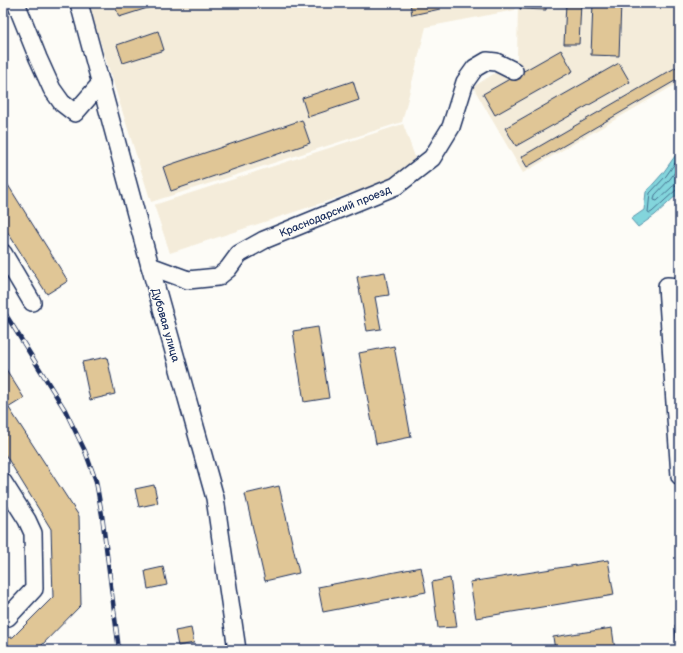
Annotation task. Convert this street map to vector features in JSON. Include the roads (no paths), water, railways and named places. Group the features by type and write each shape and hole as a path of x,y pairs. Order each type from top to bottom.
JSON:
{"street":[{"path":"16,3 49,82 62,103 75,113 100,83"},
{"name":"Дубовая улица","path":"79,3 150,266 215,498 237,650"},
{"name":"Краснодарский проезд","path":"150,266 188,280 218,277 228,269 239,254 264,240 396,186 432,158 451,127 465,82 475,68 487,61 496,62 514,71"},
{"path":"3,253 32,302"},
{"path":"680,287 668,286 680,476"},
{"path":"3,482 27,520 33,533 34,589 8,618 3,619"}],"water":[{"path":"680,149 680,192 655,215 638,227 631,219 644,210 646,192 663,173"}],"railway":[{"path":"3,310 65,410 85,451 96,481 102,515 119,650"}]}
